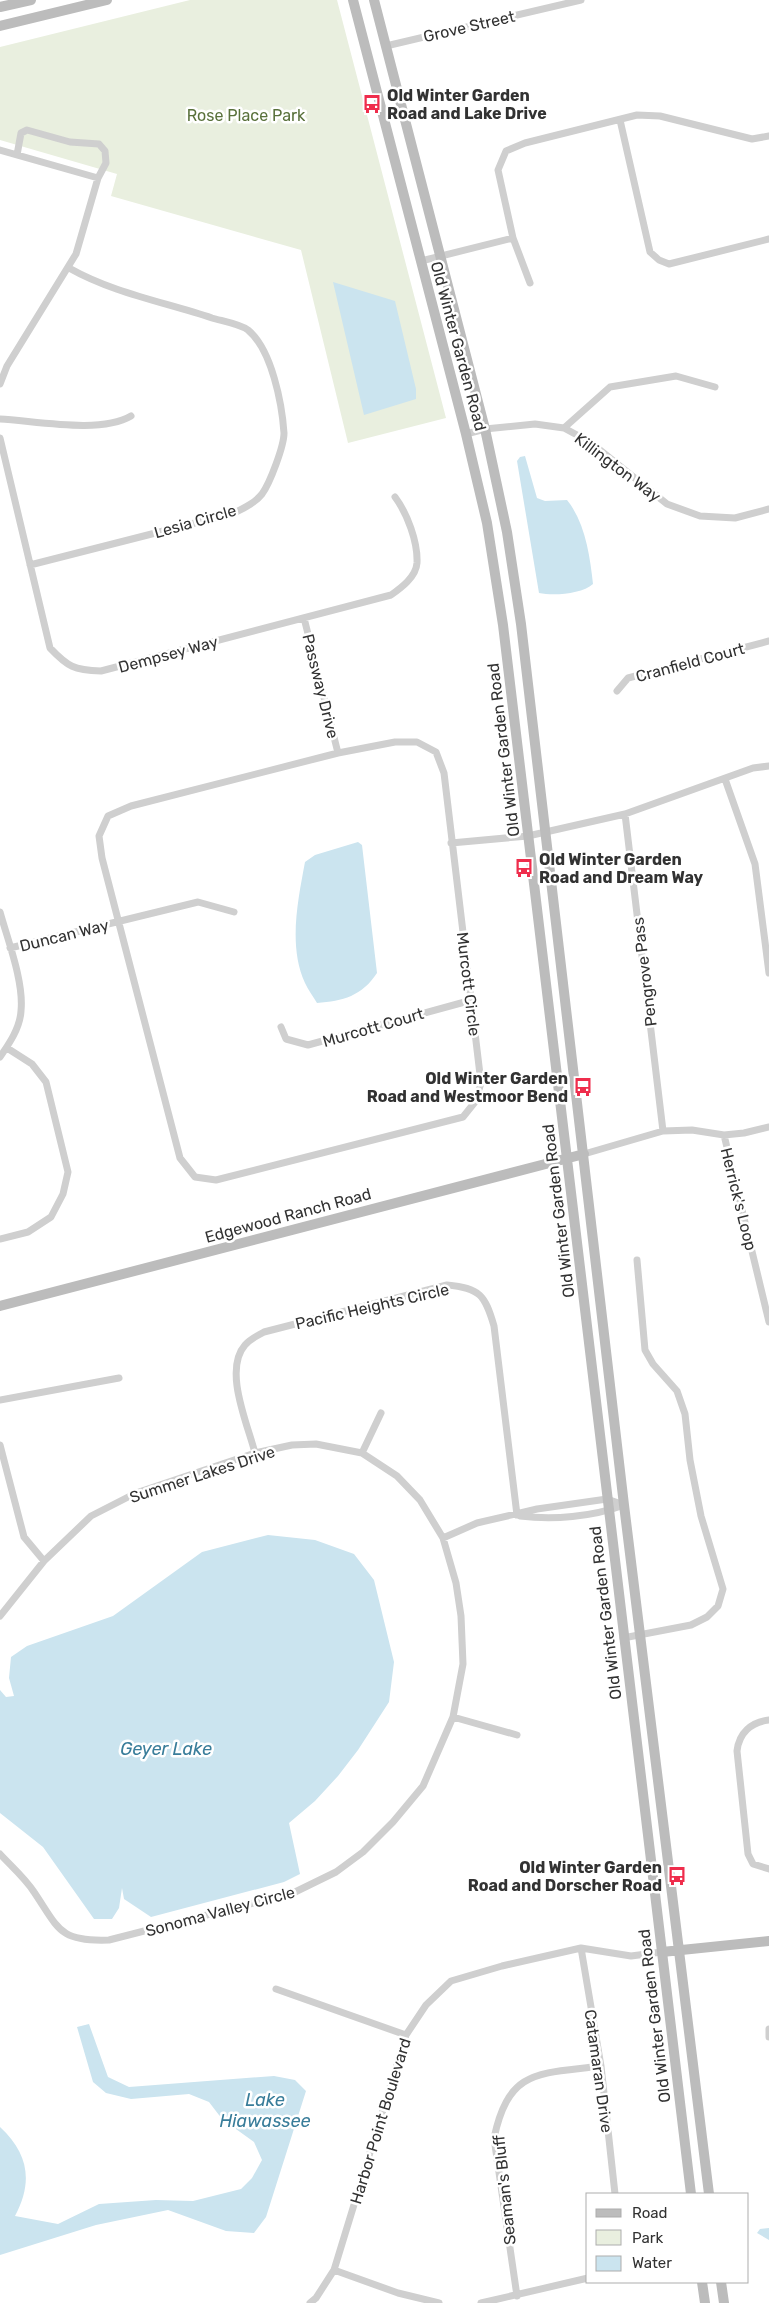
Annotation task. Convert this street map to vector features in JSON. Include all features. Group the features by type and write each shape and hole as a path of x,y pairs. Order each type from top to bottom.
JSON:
{"main road":[{"path":"0,7 31,0"},
{"path":"0,26 107,0"},
{"name":"Old Winter Garden Road","path":"353,0 466,434 487,523 503,625 691,2193"},
{"name":"Old Winter Garden Road","path":"374,0 485,430 507,532 517,596 624,1505 678,1950 710,2193"},
{"name":"Edgewood Ranch Road","path":"0,1306 584,1154"},
{"path":"662,1952 769,1941"},
{"path":"702,2283 704,2303"},
{"path":"721,2283 724,2303"}],"street":[{"name":"Grove Street","path":"386,46 581,0"},
{"path":"530,283 513,238 498,170 506,151 525,143 637,115 660,116 752,138 769,136"},
{"path":"620,120 650,252 659,260 669,264 769,239"},
{"path":"0,384 7,366 76,254 98,178 106,163 107,156 99,144 70,142 27,130 21,133 17,155"},
{"path":"0,150 98,178"},
{"path":"421,261 513,238"},
{"name":"Lesia Circle","path":"30,565 234,513 250,504 262,494 274,468 284,438 282,412 275,384 262,349 248,330 119,291 68,268"},
{"path":"564,428 610,388 676,376 715,387"},
{"path":"0,419 91,426 121,422 131,416"},
{"name":"Killington Way","path":"466,434 535,424 564,428 590,442 667,504 700,516 734,518 769,510"},
{"name":"Dempsey Way","path":"0,438 50,648 65,663 78,670 101,671 390,595 406,584 417,564 412,531 404,509 395,497"},
{"name":"Passway Drive","path":"304,618 338,753"},
{"name":"Cranfield Court","path":"617,691 628,678 769,641"},
{"name":"Murcott Circle","path":"395,742 417,742 436,752 444,772 481,1082 476,1102 463,1117 216,1180 195,1177 180,1158 102,858 99,836 108,816 131,806 338,753 395,742"},
{"path":"451,843 528,836 625,814 753,768 769,766"},
{"path":"725,779 754,864 769,973"},
{"name":"Pengrove Pass","path":"625,814 663,1131"},
{"name":"Duncan Way","path":"10,948 198,902 234,912"},
{"path":"0,912 20,988 21,1012 14,1034 0,1057"},
{"name":"Murcott Court","path":"281,1027 286,1039 308,1045 472,1000"},
{"path":"0,1239 28,1232 51,1217 63,1194 68,1172 46,1082 32,1064 7,1048"},
{"path":"584,1154 663,1131 692,1130 724,1135 744,1134 769,1127"},
{"name":"Herrick's Loop","path":"724,1135 769,1322"},
{"path":"623,1638 691,1625 707,1618 718,1606 723,1589 701,1516 690,1460 685,1414 677,1391 653,1364 645,1350 637,1260"},
{"name":"Pacific Heights Circle","path":"255,1453 235,1379 236,1360 243,1346 250,1340 264,1332 447,1285 469,1287 487,1302 494,1326 517,1515"},
{"path":"0,1400 119,1378"},
{"path":"362,1452 381,1413"},
{"name":"Summer Lakes Drive","path":"0,1616 44,1561 91,1516 136,1493 255,1453 292,1445 316,1444 362,1452 397,1476 420,1500 443,1538"},
{"path":"0,1445 24,1537 44,1561"},
{"path":"443,1538 477,1523 537,1509 607,1499 624,1505"},
{"path":"517,1515 543,1519 608,1511 624,1505"},
{"name":"Sonoma Valley Circle","path":"0,1854 33,1890 54,1924 70,1937 87,1941 109,1940 293,1893 336,1872 363,1852 393,1822 423,1786 453,1717 463,1664 463,1654 456,1583 443,1538"},
{"path":"453,1717 517,1735"},
{"path":"769,1720 747,1728 738,1739 737,1750 748,1854 753,1864 769,1869"},
{"name":"Harbor Point Boulevard","path":"310,2303 316,2298 334,2270 406,2035 426,2005 451,1981 502,1966 581,1948 631,1956 662,1952"},
{"name":"Catamaran Drive","path":"581,1948 600,2066 615,2193"},
{"path":"276,1989 406,2035"},
{"path":"769,2029 769,2037"},
{"name":"Seaman's Bluff","path":"517,2296 494,2138 498,2118 506,2101 522,2081 547,2072 600,2066"},
{"path":"334,2270 398,2293 439,2303"},
{"path":"480,2303 517,2296 586,2279"}],"green space":[{"name":"Rose Place Park","path":"190,0 337,0 446,418 348,443 301,250 111,196 117,174 0,140 0,47"}],"water":[{"path":"333,282 395,301 416,389 416,399 364,415"},
{"path":"525,456 537,498 545,501 567,500 578,518 586,540 593,584 582,590 568,593 539,593 517,461 520,457"},
{"path":"358,842 362,845 377,973 365,987 351,996 335,1001 317,1003 305,983 297,954 297,907 305,862 315,855"},
{"name":"Geyer Lake","path":"268,1535 315,1540 354,1554 374,1580 394,1662 389,1702 358,1750 338,1776 315,1801 289,1823 300,1874 284,1882 151,1917 124,1899 122,1888 119,1908 112,1919 94,1919 43,1847 0,1813 0,1690 6,1697 14,1696 9,1678 11,1657 27,1646 113,1616 202,1552"},
{"name":"Lake Hiawassee","path":"89,2024 108,2077 129,2087 274,2076 295,2080 306,2091 266,2217 254,2233 226,2231 168,2210 96,2225 0,2255 0,2127 17,2148 25,2169 24,2192 15,2216 58,2224 99,2204 156,2200 193,2201 241,2189 252,2178 262,2160 254,2142 222,2119 209,2102 189,2094 131,2099 106,2093 93,2082 77,2027"},
{"path":"769,2228 769,2240 757,2233 760,2229"}],"place":[{"name":"Old Winter Garden Road and Lake Drive","path":"372,104"},
{"name":"Old Winter Garden Road and Dream Way","path":"524,868"},
{"name":"Old Winter Garden Road and Westmoor Bend","path":"583,1087"},
{"name":"Old Winter Garden Road and Dorscher Road","path":"677,1876"}]}
